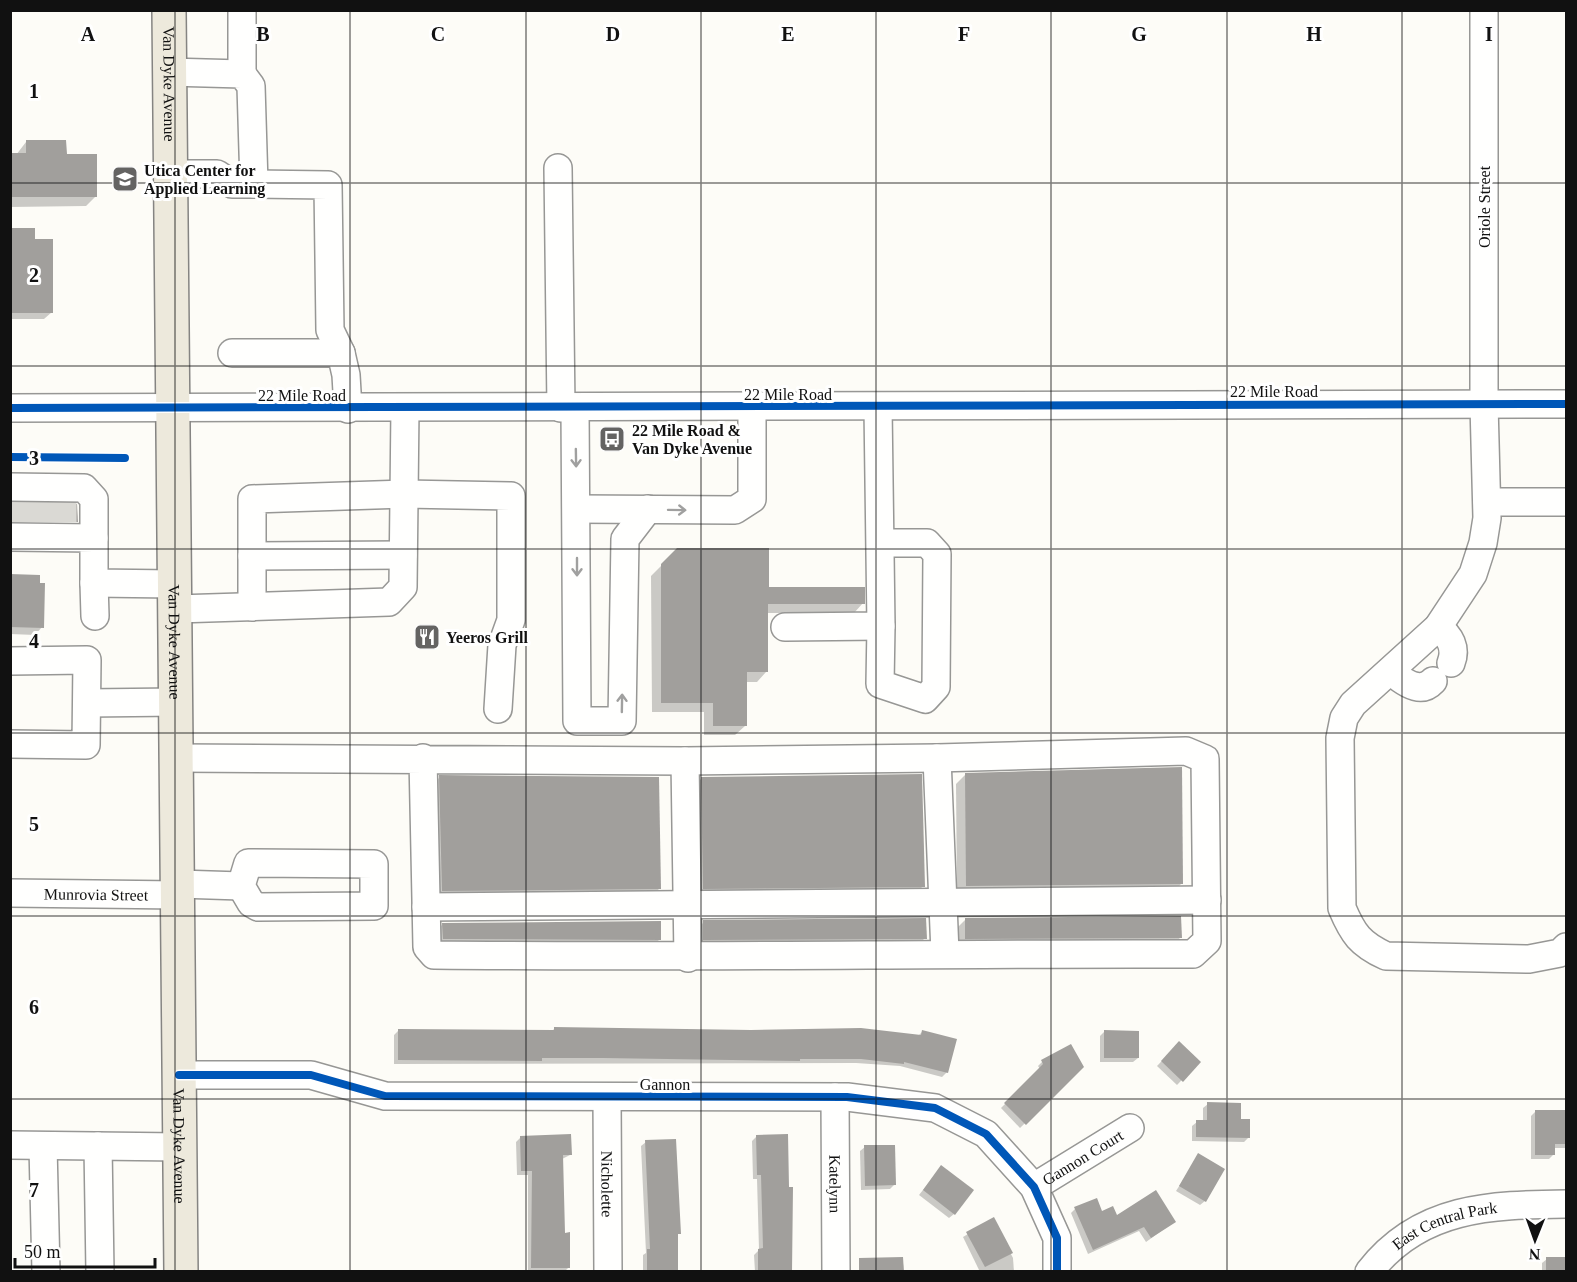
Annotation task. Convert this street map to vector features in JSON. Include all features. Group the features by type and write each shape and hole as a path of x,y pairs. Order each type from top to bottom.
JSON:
{"main road":[{"name":"Van Dyke Avenue","path":"170,10 170,174 178,702 181,1272"}],"street":[{"path":"242,10 242,74 251,86 254,184"},
{"name":"Oriole Street","path":"1484,10 1484,404 1487,502 1483,543 1473,574 1438,627 1353,704 1344,718 1340,738 1342,908 1350,927 1366,947 1386,956 1529,959 1560,953 1566,947"},
{"path":"169,72 242,74"},
{"path":"558,168 568,408 577,509 577,721 622,721 625,539 648,509"},
{"path":"170,174 217,174 232,184 328,185 330,330 341,352 346,375 348,409"},
{"path":"232,353 341,352"},
{"name":"22 Mile Road","path":"10,408 752,408 1566,404"},
{"path":"878,407 882,543 880,684 925,699 936,687 937,554 927,543 882,543"},
{"path":"94,583 252,607 389,602 403,588 405,408"},
{"path":"577,509 735,510 752,499 752,408"},
{"path":"35,512 84,488 94,499 95,616"},
{"path":"252,607 252,499 405,494 511,496 510,621 502,645 498,709"},
{"path":"1487,502 1566,502"},
{"path":"35,512 94,538"},
{"path":"252,556 403,555"},
{"path":"785,627 881,626"},
{"path":"1391,671 1405,684 1418,687 1429,685 1454,655 1448,635 1438,627"},
{"path":"10,661 87,660 86,746 10,744"},
{"path":"87,703 178,702"},
{"path":"178,758 423,758 685,761 937,758 1186,751 1205,759 1207,941 1194,954 945,954 688,958 434,956 427,947 423,758"},
{"path":"937,758 945,954"},
{"path":"685,761 688,958"},
{"name":"Munrovia Street","path":"10,893 179,890 241,886"},
{"path":"426,907 1207,900"},
{"name":"Gannon","path":"179,1075 311,1075 385,1096 835,1097 935,1108 986,1134 1034,1187 1057,1238 1057,1272"},
{"name":"Nicholette","path":"607,1097 608,1272"},
{"name":"Katelynn","path":"835,1097 836,1272"},
{"name":"Gannon Court","path":"1034,1187 1130,1128"},
{"path":"10,1145 180,1147"},
{"path":"43,1146 46,1272"},
{"path":"98,1146 100,1272"},
{"name":"East Central Park","path":"1369,1272 1379,1258 1416,1230 1468,1209 1516,1204 1566,1204"}],"building":[{"path":"26,140 66,140 67,154 97,154 97,197 10,197 10,153 26,153"},
{"path":"11,228 35,228 35,239 53,239 53,313 12,313"},
{"path":"10,503 77,504 78,522 10,521"},
{"path":"677,548 769,548 769,587 865,587 865,604 768,604 768,672 747,672 747,726 713,726 713,703 661,703 661,564"},
{"path":"10,574 40,575 40,583 45,583 44,628 10,627"},
{"path":"1182,767 1183,884 966,886 965,773"},
{"path":"922,774 925,887 703,889 701,777"},
{"path":"439,775 659,777 661,889 442,891"},
{"path":"1181,916 1182,938 965,939 965,918"},
{"path":"926,918 927,939 703,940 703,920"},
{"path":"661,921 661,940 443,939 442,923"},
{"path":"554,1027 751,1030 861,1028 921,1035 922,1030 957,1039 948,1073 904,1062 904,1064 861,1059 800,1059 800,1061 603,1058 542,1058 542,1061 398,1060 398,1029 554,1030"},
{"path":"1104,1030 1139,1031 1139,1058 1104,1058"},
{"path":"1179,1041 1201,1062 1183,1082 1161,1061"},
{"path":"1071,1044 1084,1067 1026,1125 1004,1103 1043,1064 1041,1060"},
{"path":"1207,1102 1241,1103 1241,1119 1250,1119 1250,1138 1196,1137 1196,1120 1207,1120"},
{"path":"1535,1110 1566,1110 1566,1144 1555,1144 1555,1155 1535,1155"},
{"path":"571,1134 572,1155 563,1155 565,1233 570,1232 570,1268 531,1268 532,1171 521,1171 520,1136"},
{"path":"788,1134 789,1187 793,1187 792,1272 758,1272 758,1249 763,1248 761,1175 757,1175 756,1135"},
{"path":"676,1139 681,1234 678,1234 678,1272 647,1272 647,1249 650,1249 645,1140"},
{"path":"864,1145 895,1145 896,1185 865,1186"},
{"path":"1198,1153 1225,1169 1206,1202 1179,1186"},
{"path":"941,1165 974,1190 955,1215 923,1190"},
{"path":"1156,1190 1176,1222 1151,1238 1144,1227 1093,1250 1074,1207 1097,1198 1102,1211 1113,1206 1117,1215"},
{"path":"994,1217 1013,1253 985,1267 966,1232"},
{"path":"903,1257 904,1272 859,1272 859,1258"},
{"path":"1546,1257 1566,1257 1566,1272 1546,1272"}],"tunnel":[{"path":"15,500 15,522"},
{"path":"39,500 39,522"},
{"path":"63,501 63,522"}],"cycle path":[{"path":"10,408 1566,404"},
{"path":"10,457 125,458"},
{"path":"179,1075 311,1075 385,1096 847,1097 935,1108 986,1134 1034,1187 1057,1238 1057,1272"}],"place":[{"name":"Utica Center for Applied Learning","path":"125,179"},
{"name":"22 Mile Road & Van Dyke Avenue","path":"612,439"},
{"name":"Yeeros Grill","path":"427,637"}]}
